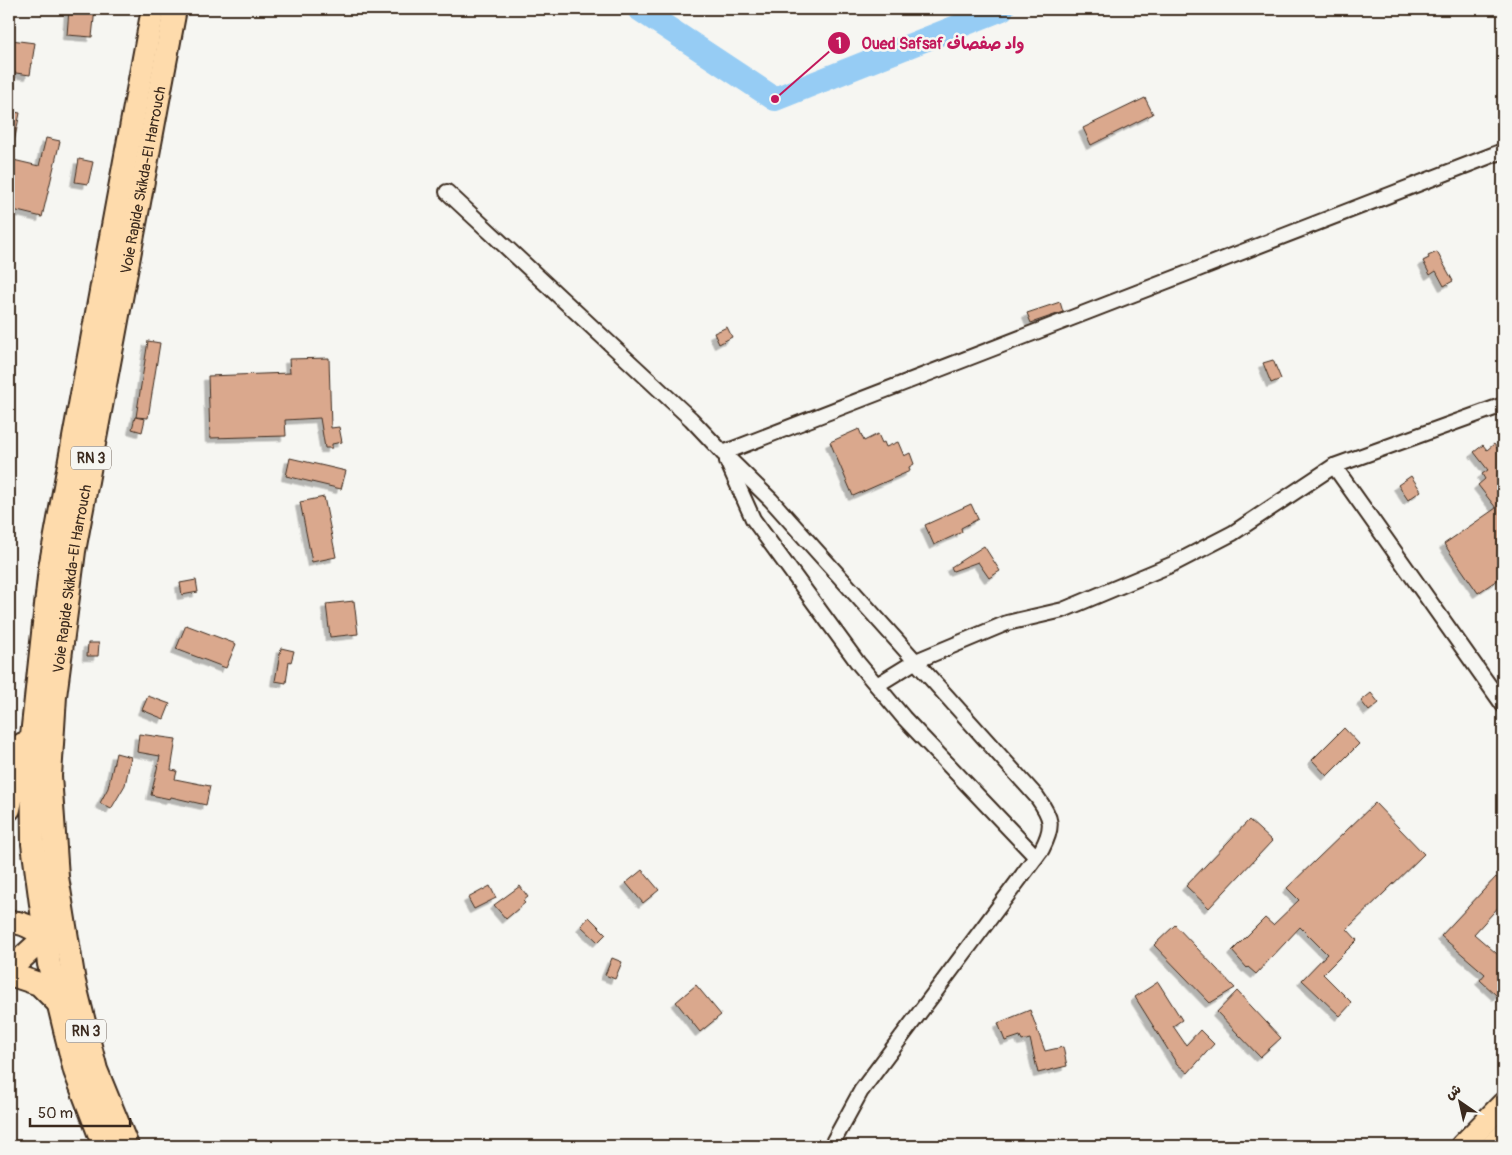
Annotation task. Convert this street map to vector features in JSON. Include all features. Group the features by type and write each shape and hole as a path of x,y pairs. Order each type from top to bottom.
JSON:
{"highway":[{"name":"Voie Rapide Skikda-El Harrouch","path":"104,1146 75,1071 49,964 34,844 32,736 50,568 154,9"},
{"name":"Voie Rapide Skikda-El Harrouch","path":"127,1146 96,1070 72,968 57,877 50,776 55,696 74,552 175,9"},
{"path":"9,809 36,692"},
{"path":"9,970 45,936 62,912"},
{"path":"9,923 14,922 45,936 72,968"},
{"path":"9,974 39,984 58,1003"},
{"path":"1462,1146 1503,1104"},
{"path":"1492,1146 1503,1135"}],"street":[{"path":"723,453 1503,151"},
{"path":"447,192 692,419 723,453 771,500 1037,797 1048,812 1049,835 1036,857 861,1091 831,1146"},
{"path":"877,685 916,661 1007,623 1064,610 1173,564 1233,533 1334,466 1503,405"},
{"path":"723,453 753,519 858,663 904,718 1036,857"},
{"path":"1334,466 1503,705"}],"building":[{"path":"69,9 95,9 92,37 67,35"},
{"path":"11,40 35,43 30,75 9,72"},
{"path":"1145,98 1153,114 1091,145 1083,128"},
{"path":"9,111 20,113 14,142 9,142"},
{"path":"46,138 60,141 42,217 9,209 9,159 39,166"},
{"path":"79,159 93,162 88,184 75,182"},
{"path":"1437,252 1453,281 1444,286 1436,271 1430,275 1423,261 1429,258 1428,256"},
{"path":"1060,302 1063,312 1031,323 1027,313"},
{"path":"727,327 732,337 719,344 714,333"},
{"path":"148,341 160,343 148,418 136,417"},
{"path":"329,358 331,428 339,427 342,442 332,444 332,448 325,448 320,418 285,420 286,436 210,438 208,376 290,373 289,359"},
{"path":"1273,360 1281,379 1271,383 1263,363"},
{"path":"135,417 145,419 142,432 132,429"},
{"path":"859,429 864,441 878,434 886,447 898,442 904,456 910,453 914,464 909,467 910,471 853,496 830,442"},
{"path":"1494,444 1503,456 1503,576 1478,593 1444,544 1496,508 1478,485 1485,479 1482,474 1488,470 1474,452 1483,445 1487,450"},
{"path":"290,458 346,471 341,489 286,476"},
{"path":"1411,476 1421,491 1408,500 1398,485"},
{"path":"324,497 336,557 312,562 300,502"},
{"path":"971,504 978,519 961,528 962,532 934,545 925,525"},
{"path":"984,546 1000,571 989,578 978,562 953,571 951,567"},
{"path":"196,580 198,592 182,595 180,583"},
{"path":"354,601 358,634 330,637 326,604"},
{"path":"186,625 236,644 226,668 176,649"},
{"path":"88,643 99,643 98,656 87,656"},
{"path":"281,648 294,651 291,662 289,661 286,683 275,681"},
{"path":"1371,693 1379,703 1369,711 1361,701"},
{"path":"148,696 170,704 164,719 142,710"},
{"path":"1344,728 1359,744 1327,776 1312,760"},
{"path":"139,734 176,739 171,770 177,771 175,779 210,786 206,805 171,797 170,799 151,795 160,756 137,752"},
{"path":"116,753 131,757 125,785 111,809 100,803 108,788"},
{"path":"1375,803 1424,854 1347,929 1357,940 1323,974 1352,1003 1340,1016 1302,980 1327,954 1300,927 1256,974 1247,968 1232,951 1265,918 1273,925 1299,900 1287,888"},
{"path":"1249,820 1272,841 1209,908 1186,886"},
{"path":"642,870 659,890 643,903 626,883"},
{"path":"1496,877 1503,884 1503,902 1474,934 1503,959 1503,990 1497,996 1480,980 1485,974 1441,936"},
{"path":"490,886 496,898 474,909 468,898"},
{"path":"520,886 528,897 523,901 525,903 506,919 494,905"},
{"path":"589,917 606,934 598,942 581,926"},
{"path":"1175,925 1235,988 1210,1003 1154,945"},
{"path":"612,958 622,962 615,979 605,975"},
{"path":"1158,982 1182,1020 1173,1026 1186,1045 1200,1030 1214,1044 1188,1073 1177,1064 1135,997"},
{"path":"696,985 721,1015 700,1032 676,1002"},
{"path":"1237,991 1281,1038 1260,1057 1217,1012"},
{"path":"1030,1010 1045,1051 1063,1047 1067,1066 1038,1073 1030,1039 1022,1041 1020,1036 1005,1041 998,1023"}],"waterway":[{"path":"639,9 775,99 1002,9"}],"place":[{"name":"Oued Safsaf واد صفصاف","path":"775,99"}]}
